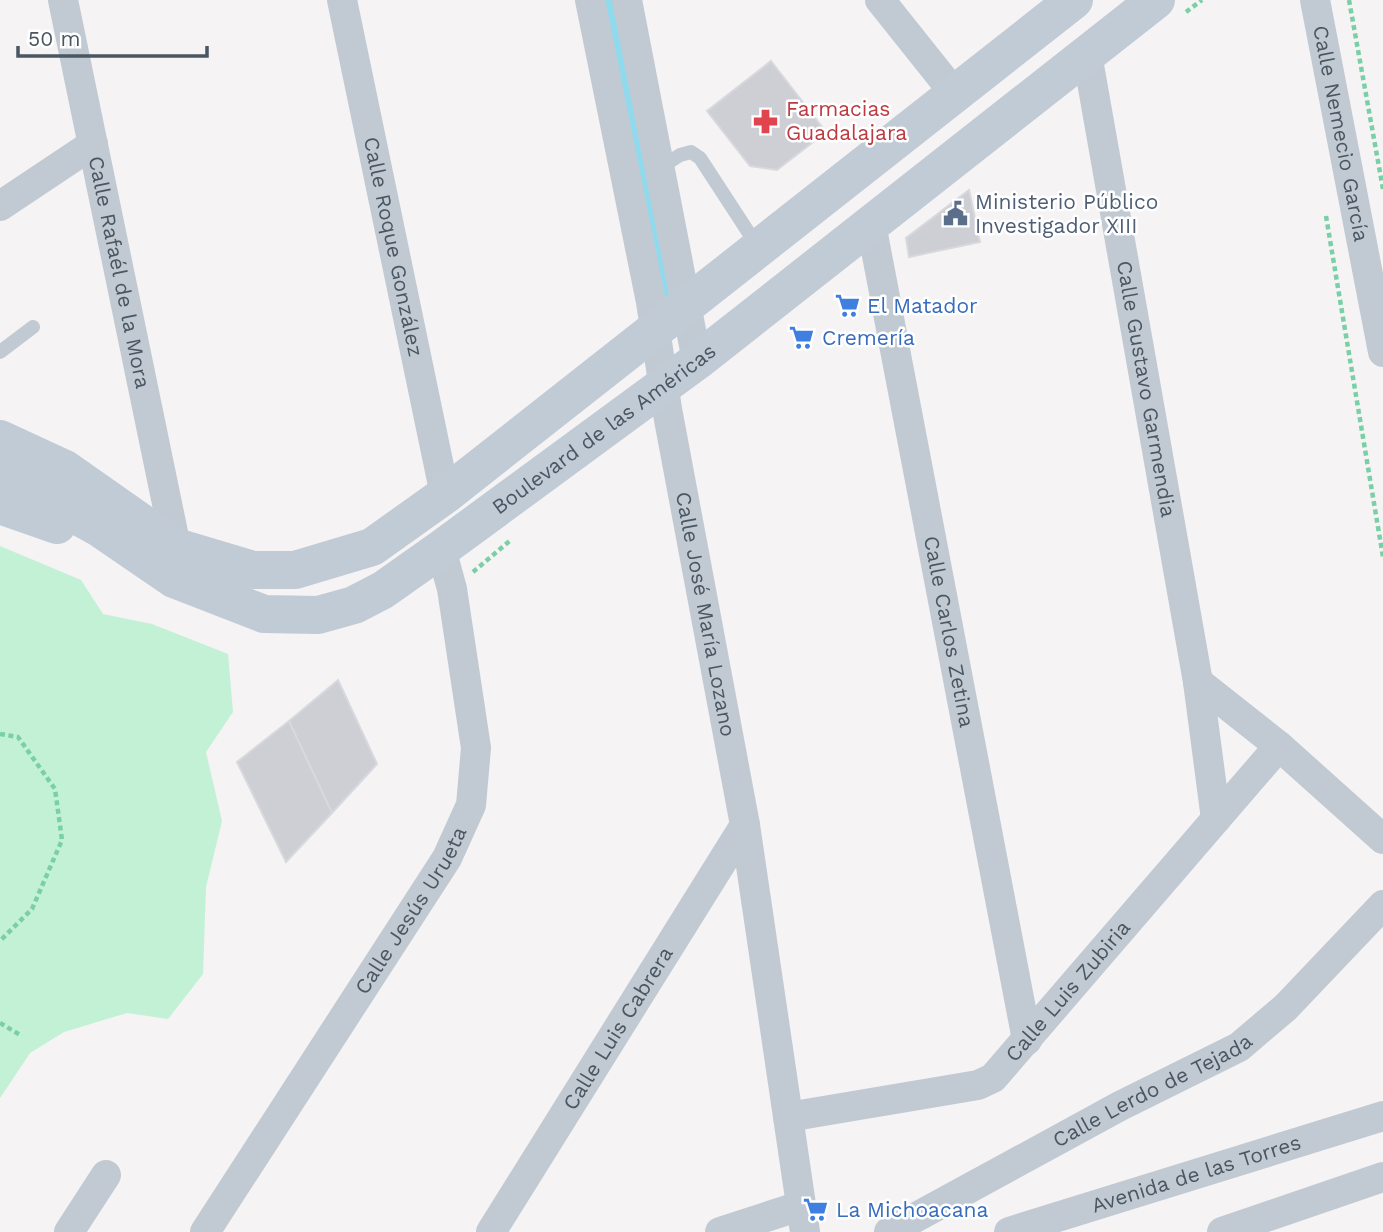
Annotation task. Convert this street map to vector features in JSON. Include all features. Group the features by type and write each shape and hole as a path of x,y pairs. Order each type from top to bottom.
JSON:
{"main road":[{"name":"Boulevard de las Américas","path":"0,439 65,469 176,547 253,570 295,570 372,547 445,495 1074,0"},
{"name":"Boulevard de las Américas","path":"0,473 101,530 174,579 264,614 318,615 354,605 383,590 441,549 698,361 1156,0"},
{"path":"0,414 24,429 65,469"},
{"path":"0,505 50,524 80,530 101,530"}],"street":[{"name":"Calle Rafaél de la Mora","path":"63,0 176,547"},
{"name":"Calle Roque González","path":"342,0 445,495"},
{"name":"Calle José María Lozano","path":"590,0 651,302 653,331 745,825 803,1219"},
{"path":"627,0 698,361"},
{"path":"880,0 955,94"},
{"name":"Calle Nemecio García","path":"1315,0 1383,352"},
{"name":"Calle Gustavo Garmendia","path":"1087,54 1198,682 1216,819"},
{"path":"0,206 93,144"},
{"name":"Calle Carlos Zetina","path":"871,224 1027,1040"},
{"name":"Calle Jesús Urueta","path":"205,1232 447,858 471,806 475,748 452,589 441,549"},
{"path":"1198,682 1279,746 1383,839"},
{"name":"Calle Luis Zubiria","path":"788,1117 978,1085 993,1077 1279,746"},
{"name":"Calle Luis Cabrera","path":"491,1232 745,825"},
{"name":"Calle Lerdo de Tejada","path":"889,1232 1120,1106 1239,1047 1286,1007 1383,905"},
{"name":"Avenida de las Torres","path":"1009,1232 1383,1116"},
{"path":"69,1232 106,1175"},
{"path":"1222,1232 1383,1178"},
{"path":"720,1232 803,1219"}],"lane":[{"path":"660,168 680,155 691,152 700,158 759,248"},
{"path":"0,352 33,327"}],"path":[{"path":"1349,0 1383,189"},
{"path":"1324,204 1383,557"},
{"path":"0,734 18,737 55,789 62,840 32,909 0,942"},
{"path":"0,1023 22,1036"}],"green space":[{"path":"0,546 81,580 103,614 152,624 228,654 233,712 206,752 222,821 206,887 203,974 168,1019 127,1013 64,1032 30,1053 0,1098"}],"building":[{"name":"Farmacias Guadalajara","path":"771,61 826,132 777,170 750,166 707,111"},
{"name":"Ministerio Público Investigador XIII","path":"969,190 980,242 909,257 906,238"},
{"path":"338,680 377,764 332,813 289,721"},
{"path":"289,721 332,813 286,862 237,762"}],"waterway":[{"path":"608,0 666,287"}],"place":[{"name":"Farmacias Guadalajara","path":"766,121"},
{"name":"Ministerio Público Investigador XIII","path":"955,214"},
{"name":"El Matador","path":"847,306"},
{"name":"Cremería","path":"802,338"},
{"name":"La Michoacana","path":"816,1210"}]}
